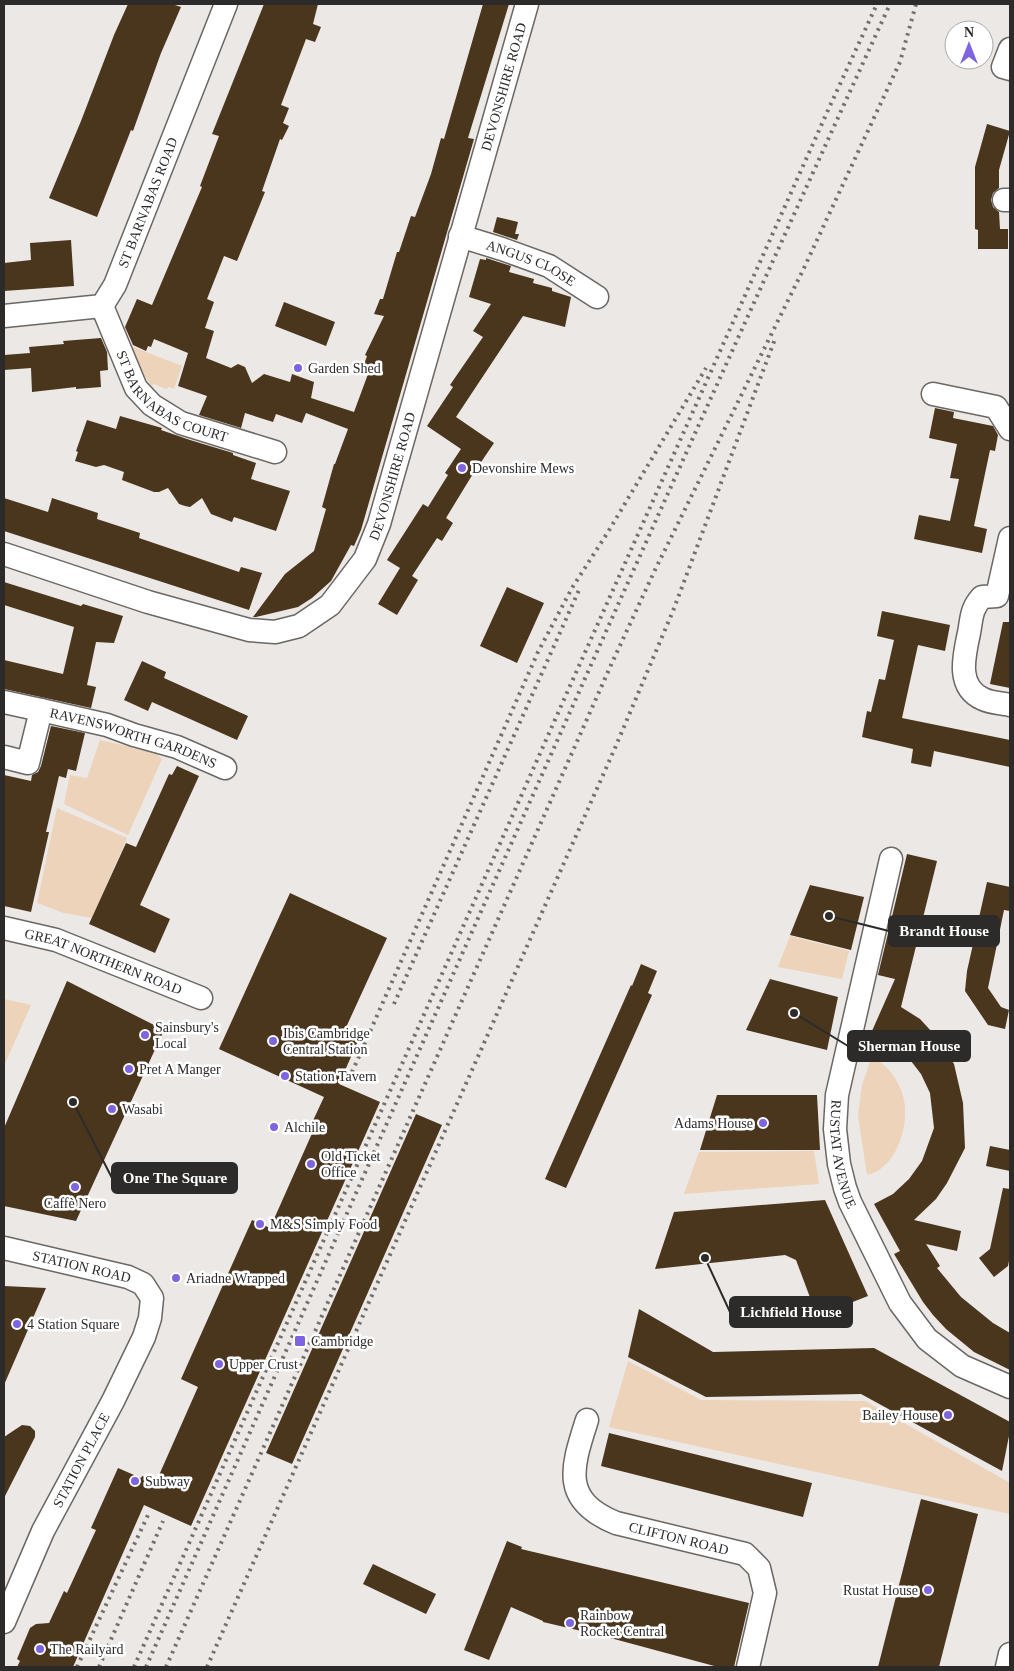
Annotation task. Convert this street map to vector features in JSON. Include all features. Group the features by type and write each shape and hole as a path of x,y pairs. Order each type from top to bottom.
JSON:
{"street":[{"name":"ST BARNABAS ROAD","path":"102,306 115,285 226,4"},
{"name":"DEVONSHIRE ROAD","path":"4,554 128,596 249,630 275,632 299,626 330,606 365,559 379,524 528,4"},
{"path":"1010,49 1003,67 1010,69"},
{"name":"ANGUS CLOSE","path":"460,236 502,248 549,266 597,297"},
{"path":"4,316 102,306"},
{"name":"ST BARNABAS COURT","path":"102,306 136,388 152,405 181,423 275,452"},
{"path":"933,394 996,406 1010,429"},
{"path":"1010,538 997,596 982,597 974,605 963,667 968,685 974,693 984,699 1010,705"},
{"name":"RAVENSWORTH GARDENS","path":"4,702 107,725 177,747 225,768"},
{"name":"RAVENSWORTH GARDENS","path":"4,758 28,763 41,710"},
{"name":"RUSTAT AVENUE","path":"891,859 837,1095 835,1129 839,1164 850,1202 900,1304 927,1339 962,1366 1010,1387"},
{"name":"GREAT NORTHERN ROAD","path":"4,928 56,940 201,998"},
{"name":"STATION ROAD","path":"4,1248 128,1276 142,1284 152,1298"},
{"name":"STATION PLACE","path":"4,1622 47,1524 113,1401 144,1337 150,1318 152,1298"},
{"name":"CLIFTON ROAD","path":"587,1420 574,1466 574,1482 579,1495 590,1509 616,1523 745,1554 759,1568 765,1593 748,1667"},
{"path":"1007,1667 1010,1654"}],"shaded area":[{"path":"128,345 182,366 174,389 169,387 166,389 154,384 151,386"},
{"path":"100,740 156,753 162,759 128,835 64,804 70,775 87,778"},
{"path":"57,808 127,838 92,918 64,913 37,903"},
{"path":"790,936 849,951 842,979 778,967"},
{"path":"4,999 31,1005 4,1066"},
{"path":"872,1056 886,1066 896,1080 903,1096 905,1114 903,1133 890,1160 876,1172 867,1175 858,1116 862,1085"},
{"path":"814,1151 819,1184 684,1194 699,1152"},
{"path":"628,1361 701,1400 865,1401 1010,1483 1010,1514 609,1427"}],"building":[{"path":"128,4 172,4 181,7 97,217 49,198"},
{"path":"264,4 318,4 313,24 321,27 315,42 306,39 281,105 289,108 283,123 289,126 282,140 280,139 262,191 265,192 237,261 224,256 207,299 214,302 205,328 214,331 206,358 231,368 238,364 245,367 252,383 264,374 290,382 292,374 314,382 311,398 354,412 368,374 361,373 367,356 365,355 384,316 374,314 380,299 383,299 397,252 399,252 411,216 415,217 431,174 441,138 444,139 483,4 509,4 468,138 474,139 361,530 354,546 351,545 331,581 312,598 298,607 253,617 285,574 314,551 326,509 322,507 334,464 348,429 306,413 302,423 276,414 273,422 245,413 241,428 199,415 207,396 178,386 188,353 154,339 151,347 148,346 146,351 133,345 125,327 137,299 152,305 202,187 200,186 219,136 212,134"},
{"path":"987,124 1010,131 999,170 999,188 993,193 991,200 993,207 999,212 1000,229 1008,229 1008,249 978,249 978,230 975,229 975,167"},
{"path":"497,217 518,222 515,234 519,234 517,240 493,232"},
{"path":"71,240 74,286 4,291 4,263 31,260 30,243"},
{"name":"Devonshire Mews","path":"486,258 511,266 509,272 534,279 533,283 552,288 552,291 571,297 565,327 523,316 456,417 494,443 446,518 453,523 442,541 437,538 412,576 418,580 397,615 378,604 400,568 387,560 423,504 428,507 448,475 445,473 461,449 427,426 453,387 450,385 483,337 473,331 491,304 469,297 480,259 486,260"},
{"path":"284,302 335,322 326,346 275,326"},
{"path":"101,338 107,352 108,370 100,371 101,387 76,389 76,387 32,392 31,368 4,370 4,355 30,353 29,347 64,344 63,341"},
{"path":"935,408 954,412 953,418 993,426 998,435 995,451 990,450 974,526 987,529 982,553 914,539 919,515 950,521 959,479 950,478 957,444 929,438"},
{"path":"120,416 162,428 161,430 233,453 233,455 256,463 251,479 290,491 276,531 234,517 232,522 211,514 202,498 190,507 185,506 179,504 168,488 154,492 122,480 124,472 104,465 96,467 75,461 78,452 76,451 87,420 116,429"},
{"path":"4,498 48,512 52,498 98,513 97,519 140,533 139,538 239,572 241,567 262,573 249,610 4,531"},
{"path":"4,582 81,606 83,604 123,616 114,643 96,642 87,685 96,687 91,708 4,689 4,660 63,674 74,627 4,605"},
{"path":"507,587 544,603 517,663 480,646"},
{"path":"882,611 950,625 945,651 918,645 902,718 1010,740 1010,767 934,751 931,767 911,763 913,749 862,737 867,711 871,712 879,679 885,680 894,640 877,636"},
{"path":"1003,622 1010,622 1010,688 990,684"},
{"path":"142,661 166,672 164,678 248,716 237,740 152,702 148,711 124,700"},
{"path":"51,726 85,733 76,771 68,769 66,778 59,776 31,912 4,906 4,775 31,781 32,775 38,772 41,766"},
{"path":"177,766 199,776 140,905 170,919 155,953 89,924 126,843 136,847 169,774 172,775"},
{"path":"907,854 937,861 901,1007 920,1019 932,1032 954,1064 963,1103 965,1148 947,1183 936,1199 914,1220 961,1231 957,1251 926,1244 940,1266 937,1268 961,1297 993,1323 1010,1333 1010,1370 974,1352 946,1329 933,1315 894,1254 900,1251 874,1204 893,1194 909,1179 922,1161 934,1128 930,1093 921,1074 904,1052 887,1039 872,1031 895,979 878,975"},
{"path":"987,882 1010,887 1010,911 1004,910 988,988 1001,1007 1009,1010 1005,1029 988,1025 965,991 967,971"},
{"path":"810,885 864,897 851,950 790,935"},
{"path":"290,893 387,938 343,1034 358,1041 339,1084 380,1102 191,1526 144,1505 73,1667 17,1667 20,1661 17,1659 30,1628 36,1624 49,1623 64,1591 67,1593 96,1530 91,1528 118,1468 156,1482 198,1387 181,1379 252,1220 270,1228 314,1129 310,1127 324,1097 219,1049"},
{"path":"641,964 657,971 648,993 652,995 566,1188 545,1179"},
{"path":"770,979 838,997 827,1050 746,1030"},
{"path":"67,981 164,1030 76,1221 4,1206 4,1128"},
{"name":"Adams House","path":"717,1095 817,1095 820,1150 700,1150"},
{"path":"416,1114 442,1125 292,1464 266,1453"},
{"path":"990,1146 1010,1150 1010,1171 986,1166"},
{"path":"1003,1188 1010,1189 1010,1256 1008,1266 994,1277 979,1258 990,1249"},
{"path":"825,1200 868,1296 817,1316 796,1260 785,1255 655,1269 674,1212"},
{"name":"4 Station Square","path":"4,1286 46,1288 4,1385"},
{"path":"639,1309 713,1352 874,1348 1010,1422 1002,1471 861,1394 706,1397 628,1357"},
{"path":"22,1425 30,1426 35,1431 35,1437 4,1498 4,1437"},
{"path":"609,1433 812,1483 803,1517 601,1466"},
{"name":"Rustat House","path":"921,1499 978,1514 939,1667 878,1667"},
{"path":"507,1541 522,1547 521,1549 749,1603 734,1667 718,1667 543,1622 511,1607 489,1660 464,1650"},
{"path":"373,1564 436,1594 426,1614 363,1584"}],"railway":[{"path":"134,1667 574,677 877,4"},
{"path":"146,1667 608,626 890,4"},
{"path":"166,1667 611,665 654,572 804,268 900,62 916,4"},
{"path":"207,1667 615,748 673,611 775,339"},
{"path":"349,1079 538,652 572,588 608,532 706,368"},
{"path":"394,1004 579,590"},
{"path":"77,1667 148,1515"},
{"path":"99,1667 163,1521"}],"place":[{"name":"Garden Shed","path":"298,368"},
{"name":"Devonshire Mews","path":"462,468"},
{"name":"Brandt House","path":"829,916"},
{"name":"Sherman House","path":"794,1013"},
{"name":"Sainsbury's Local","path":"145,1035"},
{"name":"Ibis Cambridge Central Station","path":"273,1041"},
{"name":"Pret A Manger","path":"129,1069"},
{"name":"Station Tavern","path":"285,1076"},
{"name":"One The Square","path":"73,1102"},
{"name":"Wasabi","path":"112,1109"},
{"name":"Adams House","path":"763,1123"},
{"name":"Alchile","path":"274,1127"},
{"name":"Old Ticket Office","path":"311,1164"},
{"name":"Caffè Nero","path":"75,1187"},
{"name":"M&S Simply Food","path":"260,1224"},
{"name":"Lichfield House","path":"705,1258"},
{"name":"Ariadne Wrapped","path":"176,1278"},
{"name":"4 Station Square","path":"17,1324"},
{"name":"Cambridge","path":"300,1341"},
{"name":"Upper Crust","path":"219,1364"},
{"name":"Bailey House","path":"948,1415"},
{"name":"Subway","path":"135,1481"},
{"name":"Rustat House","path":"928,1590"},
{"name":"Rainbow Rocket Central","path":"570,1623"},
{"name":"The Railyard","path":"40,1649"}]}
